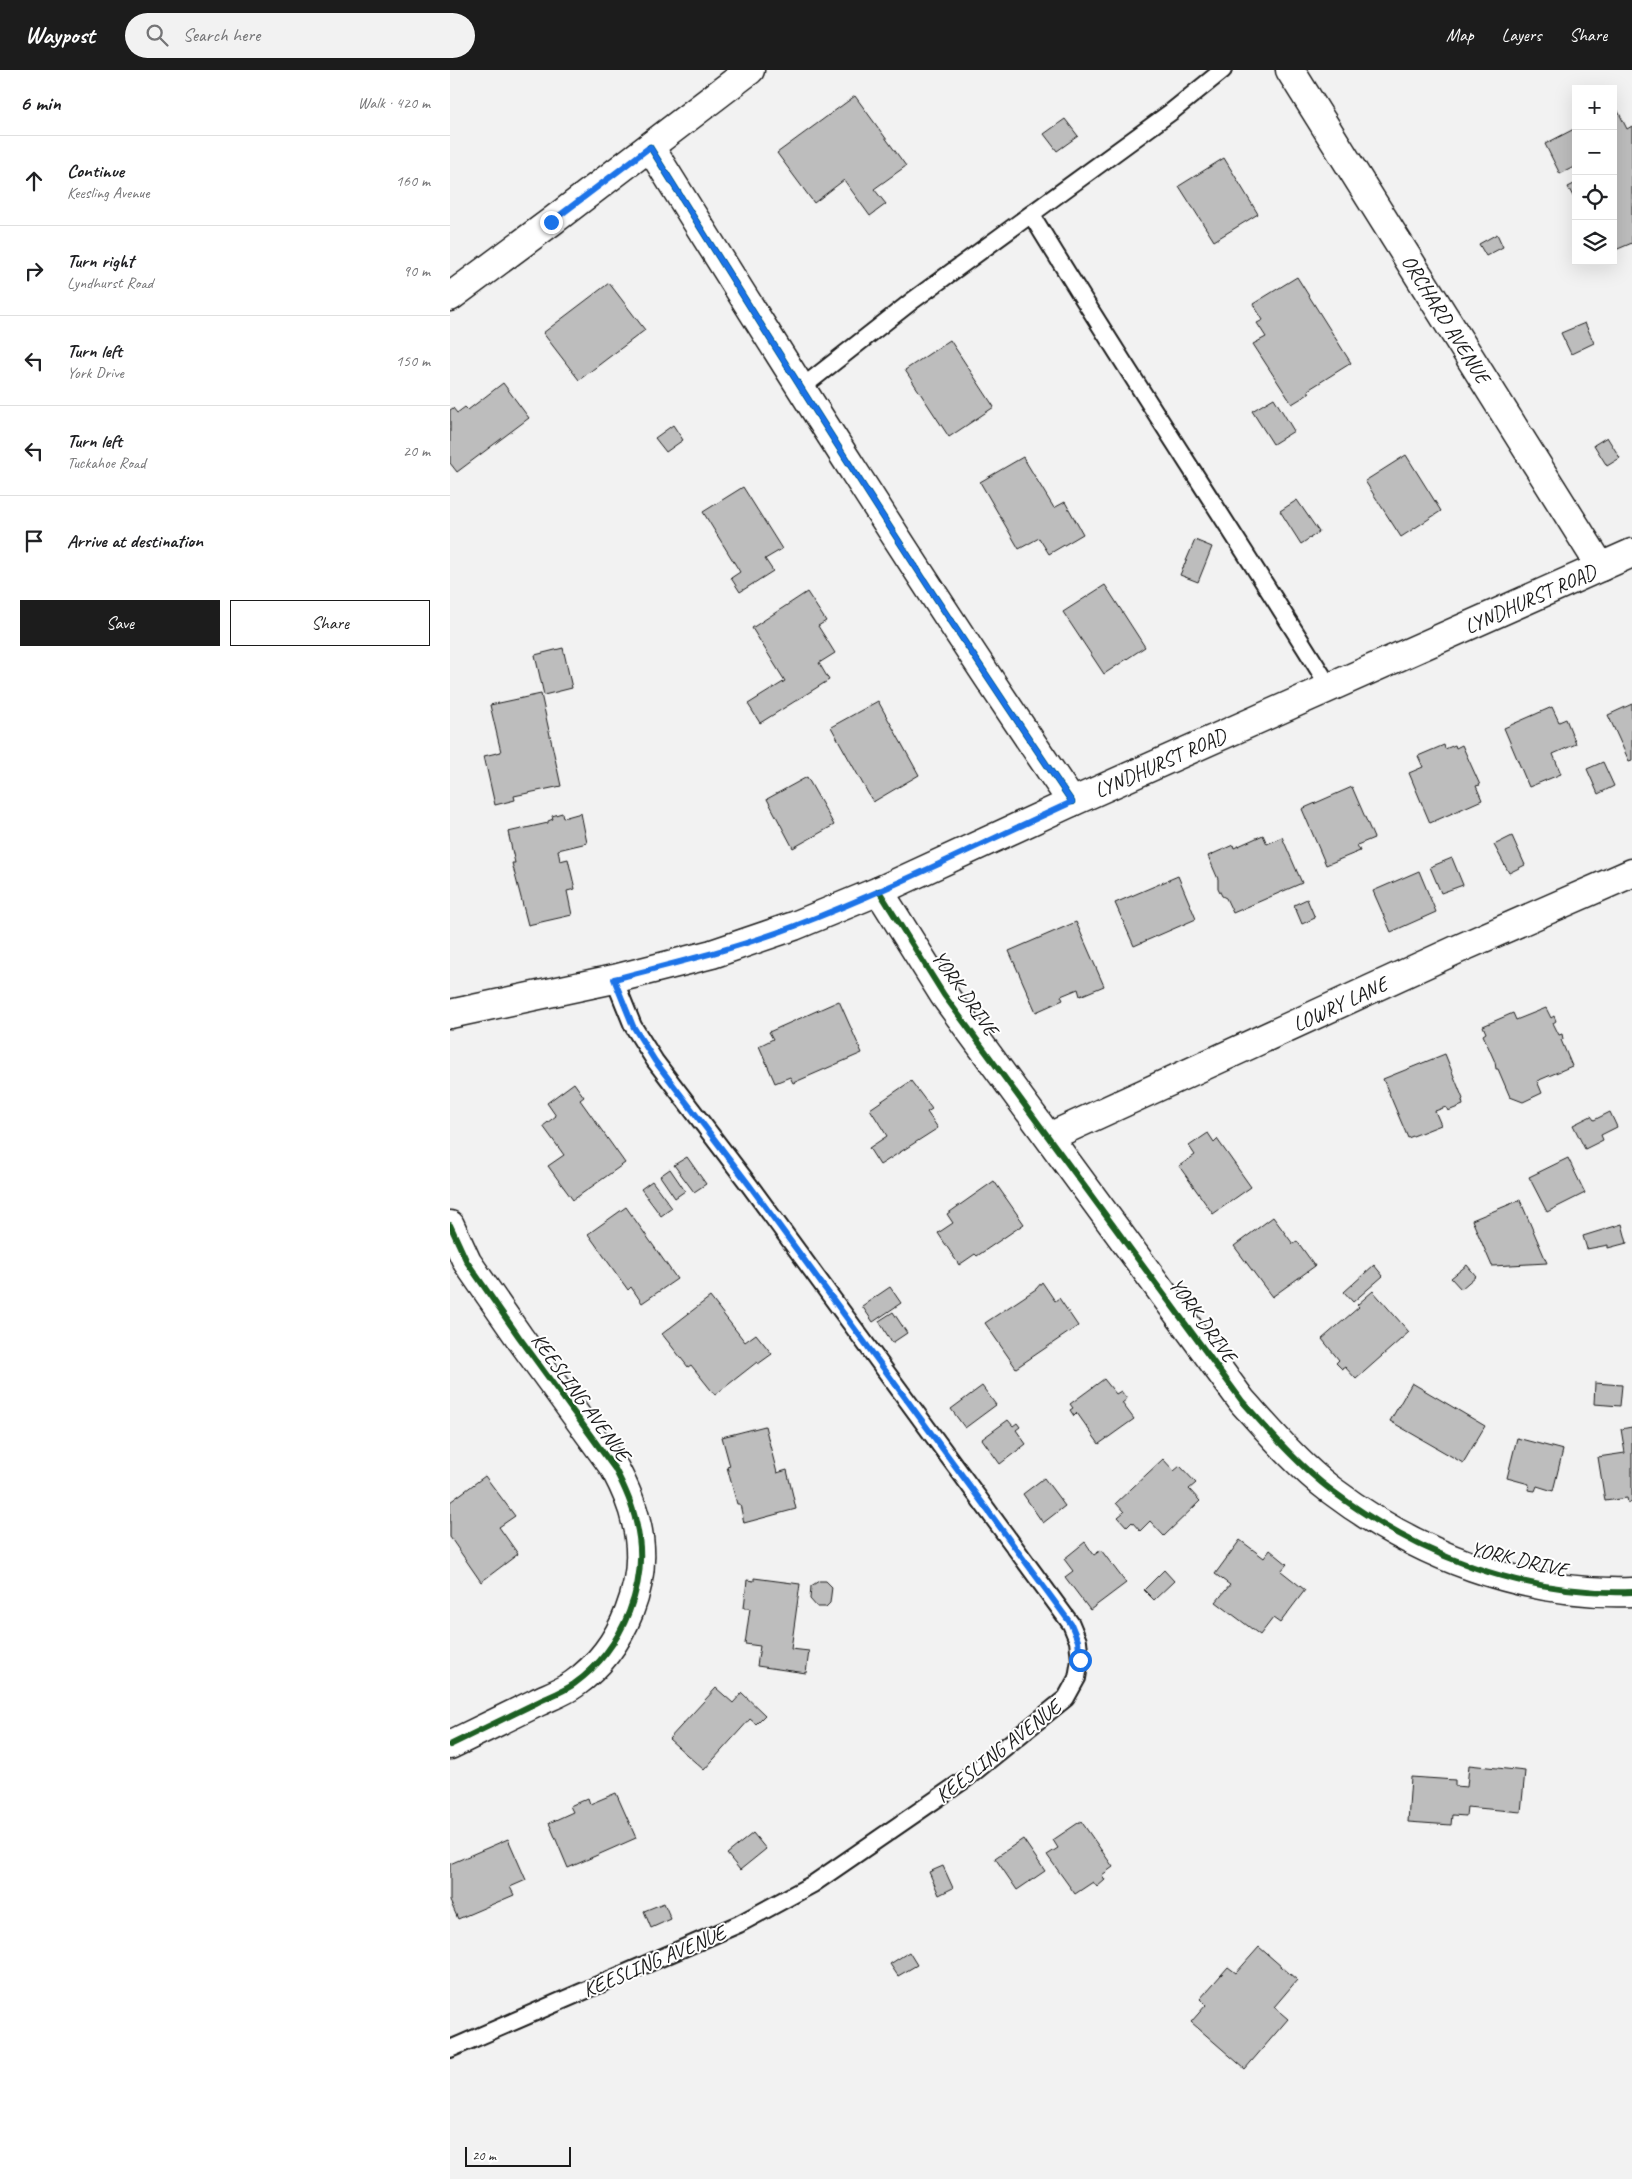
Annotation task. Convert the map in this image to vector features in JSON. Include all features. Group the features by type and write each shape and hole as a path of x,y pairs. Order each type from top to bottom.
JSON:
{"street":[{"path":"450,297 750,70"},
{"name":"ORCHARD AVENUE","path":"1290,70 1601,567"},
{"path":"650,147 800,389 977,662 1072,802"},
{"name":"LYNDHURST ROAD","path":"450,1014 614,979 721,951 794,926 879,891 1072,802 1632,553"},
{"name":"LOWRY LANE","path":"1049,1138 1456,950 1632,873"},
{"name":"YORK DRIVE","path":"879,891 944,995 1242,1402 1289,1453 1331,1490 1394,1532 1444,1557 1493,1574 1544,1586 1632,1592"},
{"name":"KEESLING AVENUE","path":"450,1225 467,1262 615,1469 626,1488 637,1523 640,1560 634,1596 621,1630 600,1660 573,1684 450,1744"}],"lane":[{"path":"800,389 912,301 1170,112 1223,70"},
{"path":"1031,214 1101,329 1229,524 1330,688"},
{"name":"KEESLING AVENUE","path":"450,2049 739,1924 813,1884 967,1778 1066,1698 1077,1678 1080,1660 1078,1641 1071,1624 750,1186 655,1061 633,1026 614,979"}],"building":[{"path":"855,96 906,166 874,189 886,204 870,216 844,180 814,203 777,153"},
{"path":"1617,109 1627,129 1632,126 1632,243 1617,249"},
{"path":"1065,119 1078,136 1057,151 1044,134"},
{"path":"1572,130 1572,168 1560,174 1545,144"},
{"path":"1224,158 1258,214 1214,241 1179,186"},
{"path":"1572,185 1572,194 1568,187"},
{"path":"1497,234 1503,247 1486,256 1479,244"},
{"path":"1297,277 1351,363 1308,390 1310,393 1292,404 1253,344 1266,337 1257,323 1263,320 1253,304"},
{"path":"609,283 645,330 579,380 543,333"},
{"path":"1585,323 1594,343 1571,354 1561,333"},
{"path":"950,340 994,407 949,437 905,370"},
{"path":"503,383 529,418 457,472 450,463 450,410 453,408 457,413 465,407 468,410"},
{"path":"1274,398 1294,431 1273,444 1252,411"},
{"path":"673,425 683,440 666,452 655,438"},
{"path":"1607,437 1620,458 1607,466 1594,445"},
{"path":"1406,455 1441,511 1401,537 1365,481"},
{"path":"1023,457 1054,508 1065,502 1083,534 1049,554 1039,538 1019,549 980,482"},
{"path":"743,487 782,549 765,559 773,571 740,592 731,578 740,572 703,512"},
{"path":"1297,500 1319,532 1301,544 1280,511"},
{"path":"1195,540 1212,547 1198,582 1180,575"},
{"path":"1105,585 1145,647 1104,674 1063,612"},
{"path":"807,592 826,621 818,626 835,653 819,663 829,680 760,723 748,704 785,681 752,628"},
{"path":"563,648 572,688 544,695 535,655"},
{"path":"541,694 561,786 514,796 515,800 495,805 484,756 501,752 490,705"},
{"path":"878,701 919,775 873,802 831,727"},
{"path":"1632,704 1632,760 1629,761 1608,715"},
{"path":"1552,707 1559,722 1566,719 1576,744 1553,754 1561,774 1529,787 1504,728"},
{"path":"1444,745 1445,749 1455,745 1456,748 1462,745 1480,785 1476,786 1482,800 1430,823 1409,773 1423,767 1418,756"},
{"path":"1603,762 1614,786 1598,794 1587,769"},
{"path":"807,777 834,825 793,848 767,799"},
{"path":"1352,787 1374,838 1357,845 1360,851 1326,865 1302,809"},
{"path":"562,813 563,818 581,813 587,843 558,850 560,861 568,859 575,889 567,891 572,915 528,925 512,863 515,863 508,832 548,823 548,821 553,819 552,816"},
{"path":"1263,835 1267,844 1282,837 1302,883 1233,913 1226,898 1222,896 1218,888 1218,879 1208,856 1233,845 1234,848"},
{"path":"1512,836 1525,865 1509,873 1494,845"},
{"path":"1452,858 1463,885 1441,893 1430,867"},
{"path":"1419,871 1436,912 1391,932 1373,891"},
{"path":"1178,876 1196,919 1134,946 1115,903"},
{"path":"1307,899 1315,918 1302,924 1294,905"},
{"path":"1076,922 1104,986 1080,996 1078,989 1061,996 1063,1000 1036,1012 1009,951"},
{"path":"839,1001 862,1053 793,1083 790,1077 775,1083 759,1046 773,1039 769,1032"},
{"path":"1546,1008 1551,1018 1554,1016 1556,1021 1553,1023 1559,1035 1562,1034 1563,1039 1561,1040 1572,1066 1537,1081 1542,1093 1523,1102 1510,1097 1498,1069 1496,1069 1495,1062 1483,1035 1486,1033 1483,1026 1513,1013 1516,1020"},
{"path":"1445,1054 1463,1099 1463,1105 1448,1111 1446,1107 1435,1111 1441,1125 1408,1138 1383,1079"},
{"path":"911,1081 932,1109 927,1112 938,1128 880,1165 869,1148 887,1136 870,1109"},
{"path":"574,1083 584,1097 580,1100 625,1163 573,1200 548,1166 564,1155 543,1126 556,1116 547,1103"},
{"path":"1610,1112 1617,1127 1601,1135 1603,1140 1585,1149 1573,1125 1591,1116 1594,1120"},
{"path":"1208,1133 1214,1142 1217,1139 1251,1187 1213,1214 1179,1166 1195,1155 1189,1146"},
{"path":"687,1157 706,1184 694,1192 674,1165"},
{"path":"1568,1158 1585,1193 1547,1212 1529,1177"},
{"path":"670,1169 685,1191 675,1198 660,1176"},
{"path":"652,1181 672,1208 661,1216 641,1189"},
{"path":"994,1181 1024,1224 977,1256 975,1254 959,1265 938,1233 953,1223 947,1214"},
{"path":"1520,1200 1547,1263 1492,1266 1472,1220"},
{"path":"626,1207 677,1279 642,1303 631,1287 628,1290 588,1234"},
{"path":"1273,1217 1293,1244 1297,1241 1315,1266 1272,1297 1234,1246"},
{"path":"1622,1224 1627,1243 1608,1248 1608,1245 1587,1249 1583,1236"},
{"path":"1374,1265 1383,1276 1353,1302 1344,1292"},
{"path":"1467,1265 1476,1276 1461,1289 1451,1278"},
{"path":"1042,1282 1055,1301 1059,1298 1078,1326 1016,1368 985,1323 1036,1289"},
{"path":"890,1287 901,1303 873,1322 862,1306"},
{"path":"1373,1291 1409,1332 1356,1379 1345,1367 1342,1369 1336,1363 1339,1360 1322,1339 1359,1307 1357,1305"},
{"path":"710,1297 745,1342 756,1334 772,1354 758,1364 757,1362 715,1395 691,1365 688,1367 662,1334"},
{"path":"893,1312 907,1333 892,1343 879,1321"},
{"path":"1104,1379 1116,1394 1121,1391 1127,1399 1122,1403 1134,1419 1099,1444 1077,1413 1074,1416 1070,1410 1073,1408 1070,1404"},
{"path":"1412,1383 1485,1426 1463,1463 1390,1421"},
{"path":"1595,1383 1622,1385 1620,1406 1594,1404"},
{"path":"982,1386 996,1405 965,1428 951,1409"},
{"path":"1008,1420 1013,1426 1017,1423 1020,1427 1016,1430 1026,1444 1000,1464 982,1439"},
{"path":"765,1426 777,1473 787,1470 796,1509 744,1523 740,1504 737,1504 727,1467 730,1466 722,1437"},
{"path":"1632,1427 1632,1502 1628,1503 1627,1498 1605,1501 1598,1457 1625,1453 1621,1429"},
{"path":"1517,1438 1563,1450 1553,1491 1537,1486 1535,1491 1528,1490 1529,1484 1507,1478"},
{"path":"1163,1459 1174,1471 1180,1466 1196,1483 1189,1489 1200,1501 1164,1536 1150,1521 1140,1531 1132,1522 1127,1527 1118,1517 1124,1512 1116,1503"},
{"path":"485,1476 515,1516 499,1527 518,1554 481,1582 450,1537 450,1502"},
{"path":"1044,1478 1065,1506 1043,1523 1023,1494"},
{"path":"1240,1540 1264,1558 1270,1550 1287,1564 1281,1571 1305,1590 1280,1623 1273,1618 1260,1635 1216,1602 1230,1585 1215,1574"},
{"path":"1085,1542 1094,1555 1101,1550 1126,1583 1090,1610 1065,1577 1073,1571 1064,1559"},
{"path":"1164,1570 1174,1581 1154,1600 1144,1590"},
{"path":"754,1578 800,1584 791,1649 809,1651 806,1673 757,1666 760,1646 745,1644 750,1608 744,1608 747,1580 754,1581"},
{"path":"819,1581 826,1581 832,1587 830,1603 826,1607 817,1607 810,1599 811,1586"},
{"path":"716,1688 733,1703 742,1693 765,1715 756,1724 750,1719 704,1770 669,1739"},
{"path":"1469,1765 1525,1771 1521,1812 1467,1807 1466,1816 1452,1815 1451,1825 1408,1822 1411,1777 1455,1780 1455,1786 1467,1787"},
{"path":"616,1793 636,1838 568,1868 549,1823 573,1812 570,1806 588,1798 590,1804"},
{"path":"1081,1821 1113,1867 1102,1875 1105,1880 1097,1887 1093,1882 1075,1894 1047,1855 1058,1848 1053,1840"},
{"path":"753,1833 766,1849 740,1870 727,1854"},
{"path":"508,1839 526,1880 510,1887 514,1895 458,1919 450,1901 450,1864"},
{"path":"1023,1839 1045,1871 1017,1890 995,1858"},
{"path":"943,1866 953,1888 939,1895 929,1872"},
{"path":"664,1903 671,1919 651,1928 644,1911"},
{"path":"1259,1947 1297,1980 1274,2007 1288,2019 1245,2069 1191,2022 1206,2005 1200,1999 1228,1967 1236,1973"},
{"path":"909,1952 917,1965 898,1976 890,1964"}],"cycle path":[{"path":"650,147 910,558 1072,802"},
{"path":"879,891 944,995 1242,1401 1307,1470 1331,1490 1364,1513 1399,1534 1435,1552 1473,1567 1512,1579 1551,1587 1591,1591 1632,1592"},
{"path":"450,1225 467,1262 615,1469 625,1488 632,1508 640,1544 640,1567 636,1590 629,1612 619,1633 591,1669 565,1690 450,1745"}],"route":[{"path":"551,222 650,147 800,389 977,662 1072,802 879,891 794,926 712,954 614,979 633,1026 655,1061 750,1186 1071,1624 1078,1641 1080,1660"}]}
